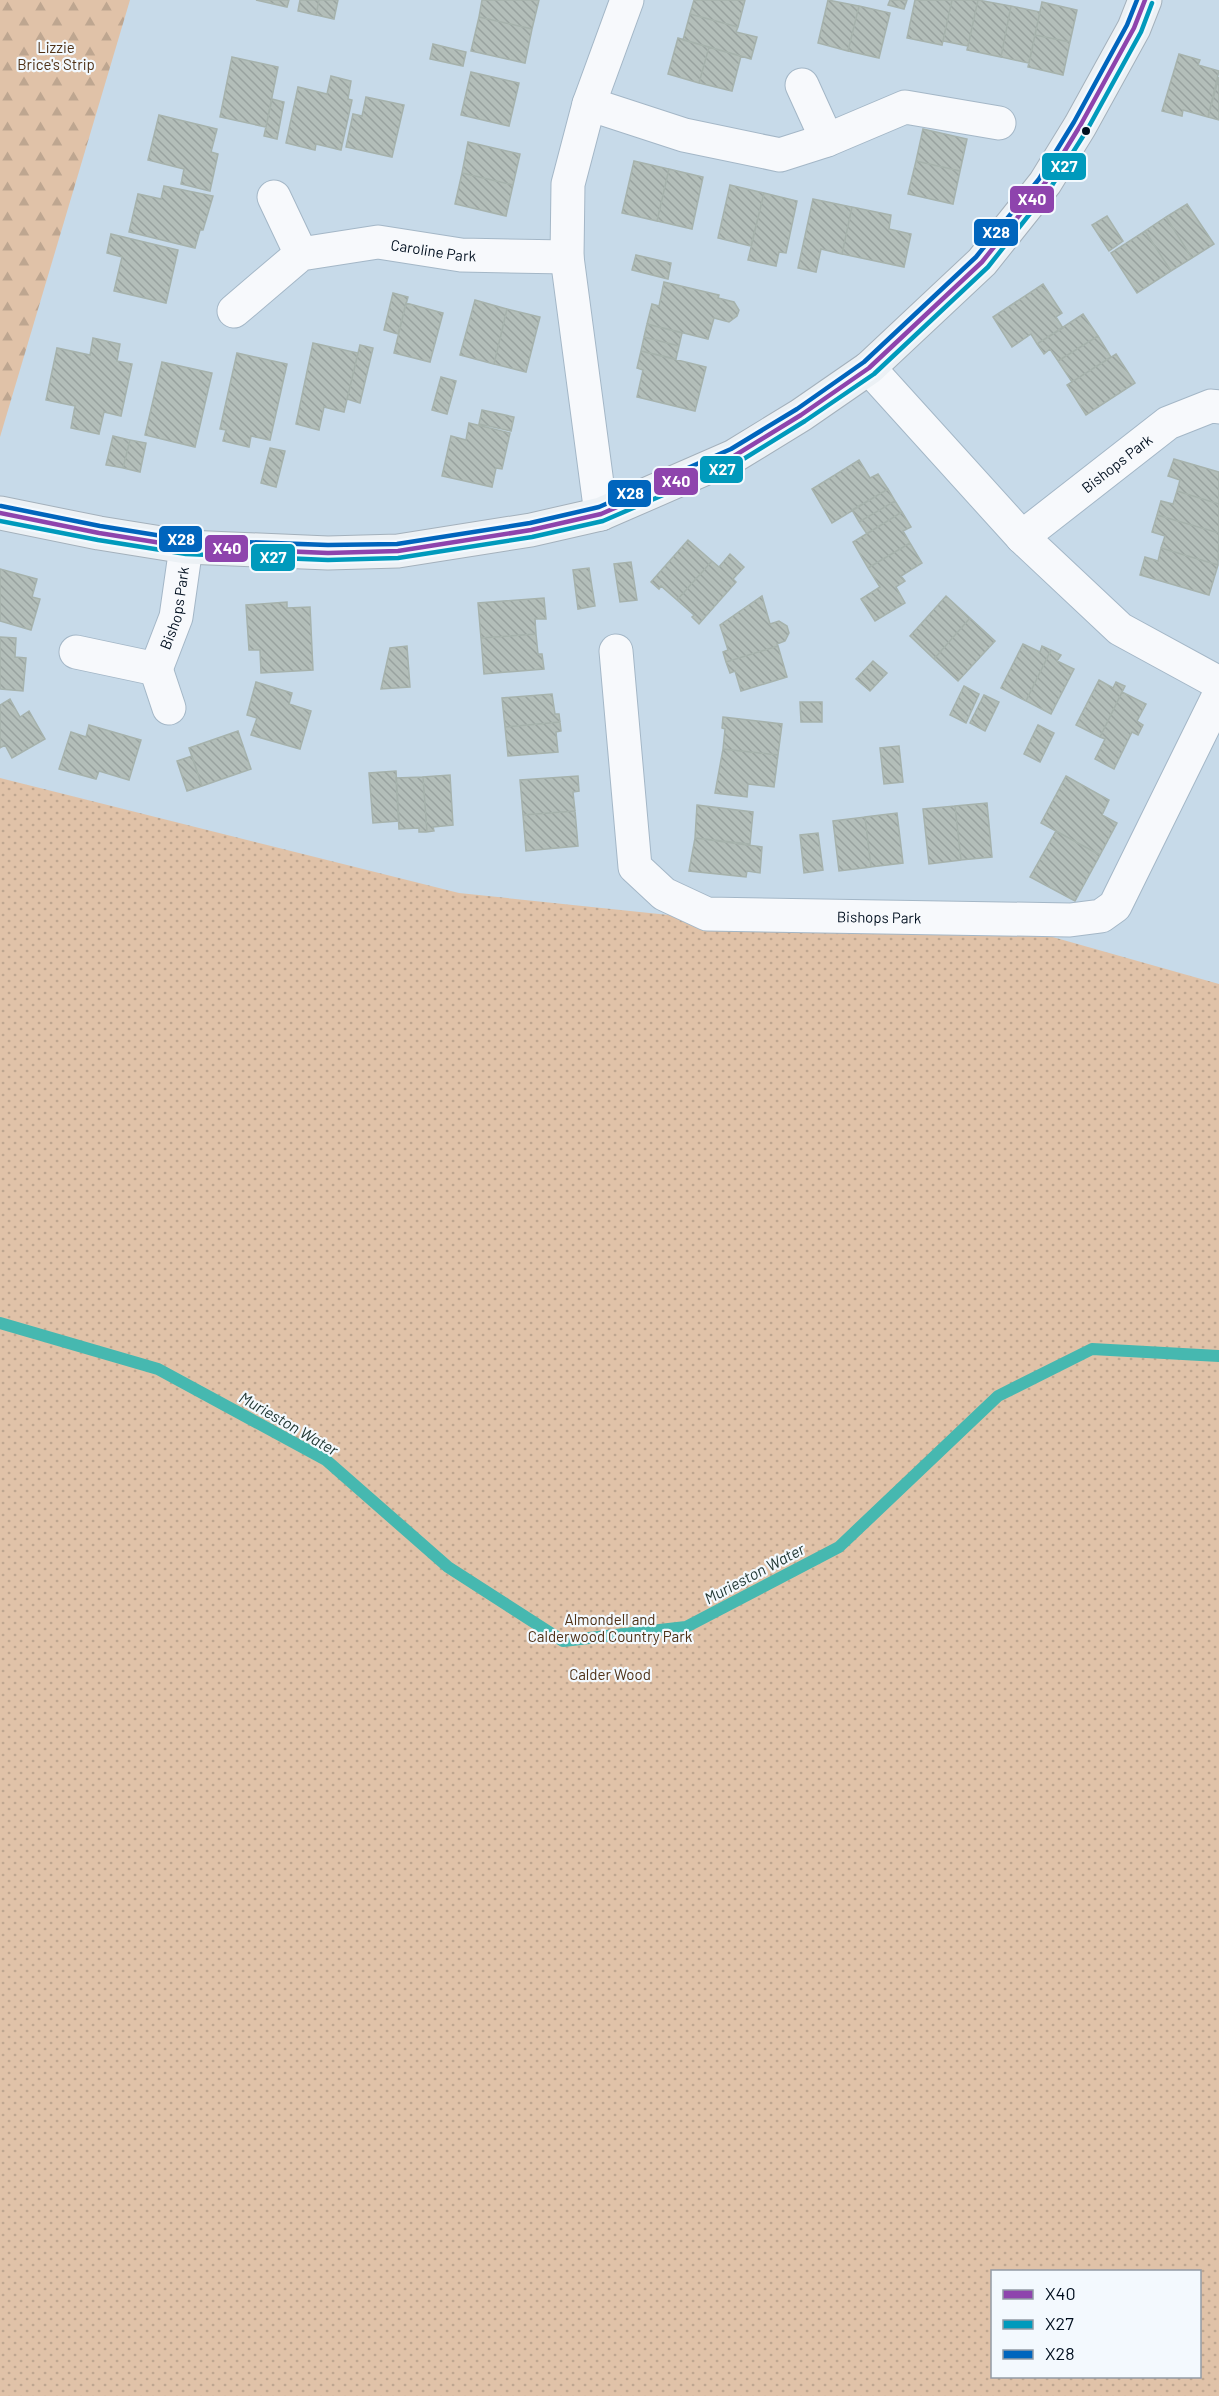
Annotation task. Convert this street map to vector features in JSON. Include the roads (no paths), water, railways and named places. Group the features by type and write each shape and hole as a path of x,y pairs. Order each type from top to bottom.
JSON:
{"main road":[{"path":"0,513 99,533 186,547 328,553 398,551 531,530 601,514 734,456 801,415 869,368 982,262 1045,183 1080,126 1134,28 1145,0"}],"street":[{"path":"601,514 567,257 568,184 589,104 627,0"},
{"path":"802,85 827,140"},
{"path":"589,104 684,135 780,154 827,140 905,107 999,123"},
{"path":"234,311 301,254 274,197"},
{"name":"Caroline Park","path":"301,254 378,242 461,255 567,257"},
{"path":"869,368 1022,537 1120,629 1219,683"},
{"name":"Bishops Park","path":"1022,537 1168,423 1211,406 1219,407"},
{"name":"Bishops Park","path":"170,708 156,669 176,617 186,547"},
{"name":"Bishops Park","path":"616,651 635,867 664,894 707,914 1070,920 1101,916 1115,906 1219,695"},
{"name":"Bishops Park","path":"76,652 156,669"}],"waterway":[{"name":"Murieston Water","path":"0,1323 158,1369 326,1460 448,1567 563,1641 686,1627 839,1547 998,1396 1092,1349 1219,1356"}],"park label":[{"name":"Lizzie Brice's Strip","path":"56,56"},
{"name":"Almondell and Calderwood Country Park","path":"610,1628"},
{"name":"Calder Wood","path":"610,1674"}]}
